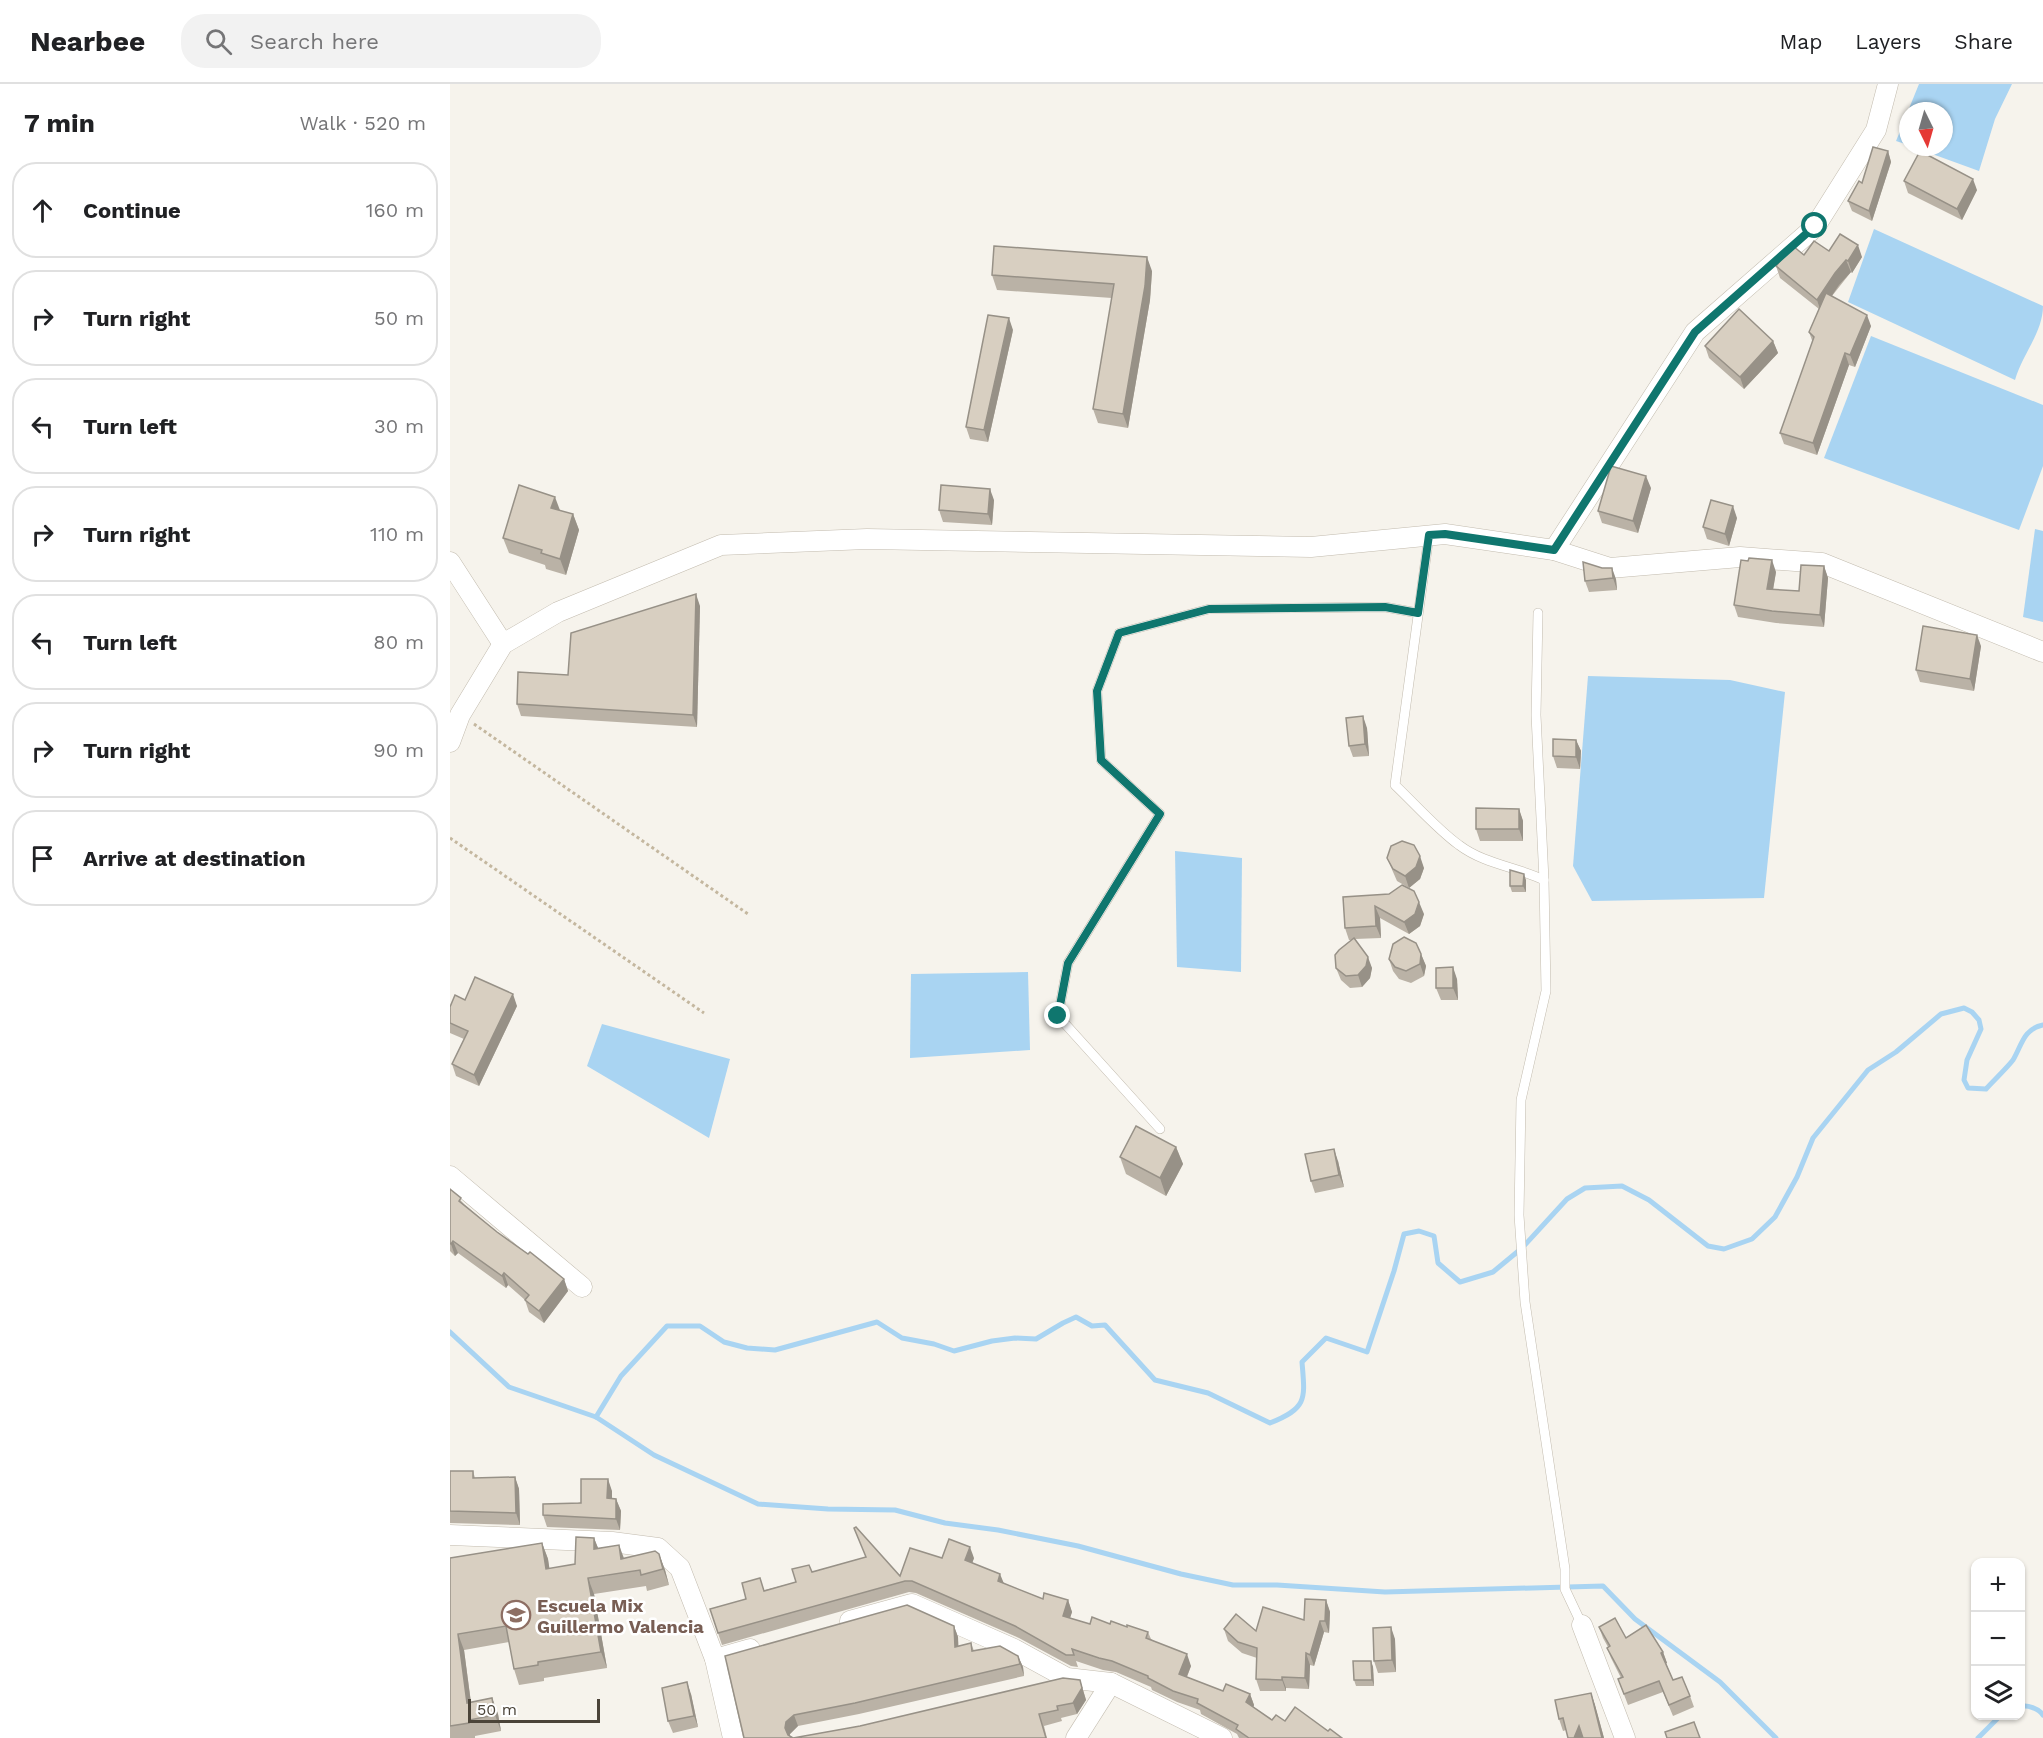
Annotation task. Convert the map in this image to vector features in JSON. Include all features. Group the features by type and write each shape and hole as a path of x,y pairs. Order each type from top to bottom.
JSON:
{"street":[{"path":"1554,550 1695,332 1815,226 1876,130 1888,84"},
{"path":"450,742 460,715 503,644 558,612 721,545 867,539 1311,547 1445,534 1554,550 1610,568 1740,557 1822,563 2043,652"},
{"path":"450,562 503,644"},
{"path":"450,1176 582,1287"},
{"path":"450,1535 612,1542 658,1548 680,1568 715,1659 733,1738"},
{"path":"835,1625 912,1604 1014,1649 1067,1678"},
{"path":"1582,1625 1625,1738"},
{"path":"715,1659 770,1644"},
{"path":"1044,1683 1067,1678 1111,1683 1222,1738"},
{"path":"1076,1738 1111,1683"}],"lane":[{"path":"1429,535 1395,785 1460,846 1500,866 1524,870 1544,880"},
{"path":"1160,1129 1058,1016 1068,963 1160,814 1101,760 1097,691 1119,633 1209,609 1385,607 1418,613"},
{"path":"1538,613 1536,715 1544,880 1546,991 1521,1100 1519,1215 1525,1302 1565,1569 1565,1589 1582,1625"}],"path":[{"path":"460,715 748,914"},
{"path":"450,838 704,1013"}],"water":[{"path":"1919,84 2012,84 1995,119 1979,171 1938,156 1953,156 1953,102 1912,102"},
{"path":"1874,229 2043,306 2040,325 2015,380 1848,302"},
{"path":"1871,336 2043,405 2043,466 2019,530 1824,458"},
{"path":"2035,529 2043,531 2043,622 2023,617"},
{"path":"1588,676 1730,680 1785,692 1764,898 1592,901 1573,866"},
{"path":"1175,851 1242,858 1241,972 1177,967"},
{"path":"1028,972 1030,1050 910,1058 911,974"},
{"path":"602,1024 730,1059 709,1138 587,1066"}],"building":[{"path":"1873,147 1888,151 1869,211 1848,201 1859,181 1862,183"},
{"path":"1917,156 1929,156 1973,179 1957,209 1904,181"},
{"path":"1840,234 1858,245 1817,300 1776,266 1793,246 1804,255 1814,241 1829,251"},
{"path":"994,246 1147,257 1145,286 1123,414 1093,409 1114,284 992,275"},
{"path":"1826,293 1867,315 1850,355 1845,353 1813,443 1780,433 1814,337 1809,332"},
{"path":"1739,309 1773,341 1740,377 1705,346"},
{"path":"988,315 1009,318 984,430 966,427"},
{"path":"1611,466 1646,476 1633,521 1598,511"},
{"path":"519,485 555,497 551,508 573,514 560,559 541,553 542,550 503,538"},
{"path":"941,485 990,489 988,514 939,510"},
{"path":"1711,500 1733,506 1725,534 1703,527"},
{"path":"1749,558 1772,560 1767,589 1799,591 1801,565 1824,566 1820,615 1734,605 1741,560 1748,561"},
{"path":"1583,562 1602,568 1612,568 1613,578 1585,581"},
{"path":"696,594 693,715 517,704 518,672 568,675 571,633"},
{"path":"1923,626 1977,635 1970,679 1916,670"},
{"path":"1363,716 1365,744 1349,746 1346,718"},
{"path":"1553,739 1576,740 1576,757 1553,756"},
{"path":"1476,808 1519,809 1519,829 1476,829"},
{"path":"1402,841 1414,845 1420,856 1416,867 1405,876 1393,869 1387,858 1391,846"},
{"path":"1510,870 1524,874 1523,886 1510,886"},
{"path":"1402,885 1414,891 1419,902 1415,914 1404,922 1375,906 1376,926 1345,928 1343,897 1389,894"},
{"path":"1404,937 1416,943 1421,954 1420,964 1406,971 1395,967 1389,959 1393,944"},
{"path":"1354,938 1368,957 1366,966 1358,975 1346,976 1336,968 1335,955"},
{"path":"1453,967 1453,988 1436,988 1436,968"},
{"path":"475,977 513,994 474,1075 452,1064 468,1031 450,1023 450,1007 455,995 465,1000"},
{"path":"1136,1126 1176,1147 1160,1178 1120,1157"},
{"path":"1334,1149 1339,1175 1311,1181 1305,1154"},
{"path":"450,1189 461,1198 459,1201 497,1232 528,1254 530,1252 564,1279 539,1311 525,1300 529,1295 504,1273 502,1276 453,1241 450,1243"},
{"path":"450,1471 473,1471 473,1478 515,1477 516,1513 450,1511"},
{"path":"581,1479 608,1479 607,1498 616,1499 616,1519 543,1515 543,1504 581,1503"},
{"path":"856,1527 900,1576 910,1548 942,1558 949,1539 970,1547 965,1560 1000,1574 998,1581 1043,1599 1044,1593 1068,1600 1063,1616 1090,1624 1092,1617 1110,1624 1111,1621 1148,1632 1146,1638 1187,1654 1179,1674 1223,1691 1226,1684 1250,1694 1246,1702 1272,1720 1276,1715 1285,1721 1295,1707 1328,1731 1330,1729 1342,1738 1249,1738 1236,1729 1238,1725 1197,1703 1198,1699 1173,1691 1148,1676 1112,1661 1072,1649 1074,1655 1066,1655 1015,1626 912,1581 905,1581 718,1633 710,1609 746,1599 742,1583 760,1578 764,1591 796,1582 792,1569 809,1565 812,1572 866,1557 854,1528"},
{"path":"576,1537 594,1538 594,1549 619,1545 621,1559 655,1551 659,1554 663,1569 641,1575 640,1570 588,1578 601,1652 538,1662 538,1665 514,1669 506,1626 458,1634 467,1703 492,1698 495,1715 450,1726 450,1558 542,1543 546,1569 575,1564"},
{"path":"1305,1599 1326,1600 1325,1621 1320,1621 1310,1655 1306,1653 1305,1678 1256,1679 1257,1648 1238,1642 1224,1629 1236,1614 1256,1631 1263,1607 1304,1620"},
{"path":"907,1605 954,1626 955,1647 971,1643 972,1651 1000,1646 1018,1656 1020,1664 794,1715 786,1722 785,1728 788,1735 793,1738 744,1738 725,1656"},
{"path":"1615,1618 1626,1638 1646,1625 1663,1652 1661,1653 1673,1680 1682,1677 1690,1696 1669,1705 1659,1681 1624,1694 1618,1679 1623,1677 1607,1648 1610,1646 1599,1627"},
{"path":"1391,1627 1392,1660 1374,1661 1373,1628"},
{"path":"1353,1661 1371,1661 1372,1680 1354,1680"},
{"path":"1063,1678 1080,1680 1082,1688 1073,1703 1057,1706 1058,1710 1039,1714 1046,1738 793,1738 860,1726"},
{"path":"687,1682 694,1716 668,1721 662,1688"},
{"path":"1591,1693 1602,1738 1583,1738 1579,1726 1574,1738 1568,1738 1563,1718 1559,1719 1555,1700"},
{"path":"1694,1722 1700,1738 1667,1738 1665,1732"}],"waterway":[{"path":"596,1417 621,1376 667,1326 700,1326 724,1342 747,1348 775,1350 877,1322 902,1338 934,1344 954,1351 992,1341 1015,1338 1036,1339 1076,1317 1092,1326 1105,1325 1155,1380 1208,1393 1270,1423 1298,1407 1304,1385 1302,1362 1326,1338 1367,1352 1404,1234 1419,1231 1434,1236 1438,1263 1460,1282 1493,1272 1522,1248 1567,1199 1585,1188 1622,1186 1649,1200 1708,1246 1724,1249 1752,1239 1775,1217 1797,1177 1813,1138 1868,1070 1896,1052 1941,1014 1964,1008 1972,1012 1979,1020 1981,1029 1967,1060 1964,1080 1968,1088 1986,1089 2013,1060 2027,1034 2043,1025"},
{"path":"450,1332 509,1387 596,1417 654,1455 758,1504 828,1509 895,1510 945,1523 998,1530 1078,1546 1181,1574 1233,1585 1277,1585 1385,1592 1603,1586 1635,1619 1720,1682 1776,1738"},
{"path":"2025,1706 2033,1708 2043,1715"},
{"path":"1978,1738 1996,1720"}],"place":[{"name":"Escuela Mix Guillermo Valencia","path":"516,1615"}],"route":[{"path":"1058,1016 1068,963 1160,814 1101,760 1097,691 1119,633 1209,609 1385,607 1418,613 1429,535 1445,534 1554,550 1695,332 1815,226"}]}
